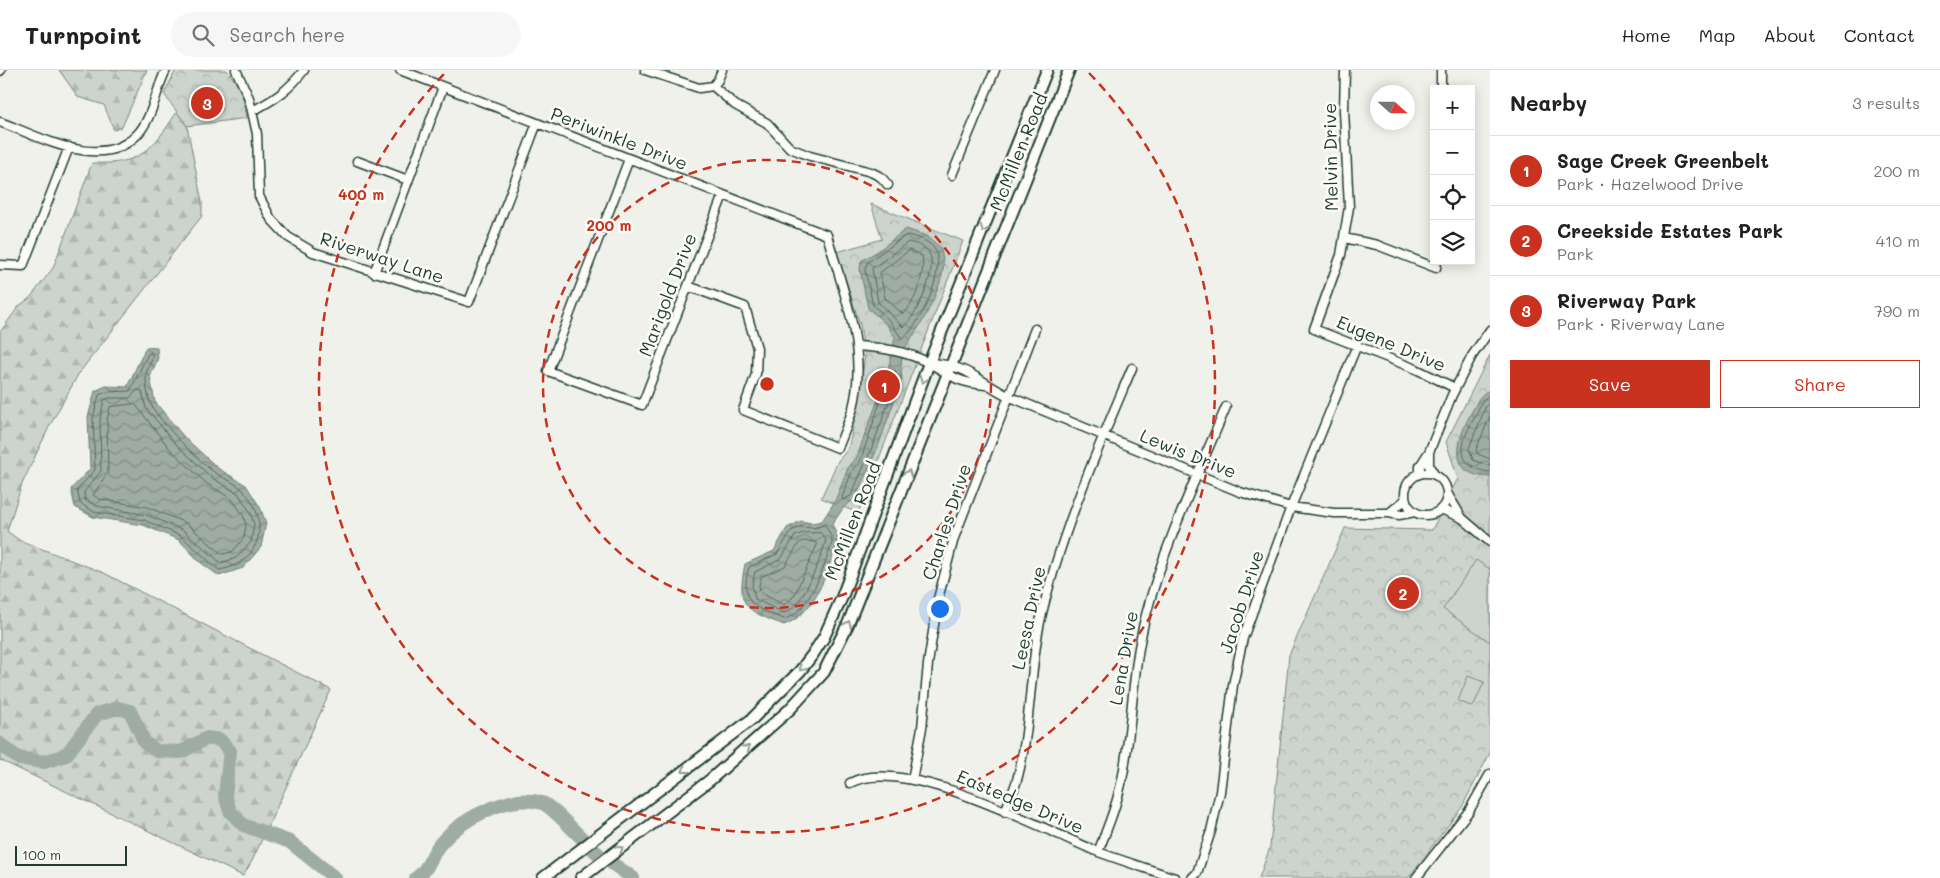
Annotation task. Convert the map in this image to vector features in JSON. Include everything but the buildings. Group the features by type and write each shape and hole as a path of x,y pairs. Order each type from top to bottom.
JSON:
{"main road":[{"name":"McMillen Road","path":"543,878 752,719 800,671 824,637 842,597 930,363 1047,70"},
{"name":"McMillen Road","path":"581,878 662,818 733,761 789,710 824,672 848,624 1069,70"}],"street":[{"path":"0,122 69,147 105,152 127,142 141,129 151,108 158,85 166,70"},
{"name":"Riverway Lane","path":"236,70 246,89 252,111 257,134 260,196 270,219 288,237 313,252 468,302 537,123"},
{"path":"252,111 277,99 304,70"},
{"name":"Periwinkle Drive","path":"400,70 827,235 858,346"},
{"path":"645,70 699,88 713,86 722,70"},
{"path":"952,175 994,70"},
{"name":"Melvin Drive","path":"1314,329 1341,255 1349,207 1345,70"},
{"path":"1441,70 1441,85"},
{"path":"713,86 735,104 767,123 790,148 810,156 871,172 881,176 888,185"},
{"path":"374,272 443,87"},
{"path":"0,265 23,266 69,147"},
{"name":"Marigold Drive","path":"629,159 548,371 642,405 723,195"},
{"path":"357,161 408,180"},
{"path":"1344,238 1377,245 1430,262"},
{"path":"688,286 745,307 757,348 756,374 743,410 838,448 853,408 858,375 858,346"},
{"name":"Charles Drive","path":"912,780 922,728 928,664 938,599 954,538 1035,329"},
{"name":"Eugene Drive","path":"1314,329 1357,345 1455,388"},
{"path":"1389,512 1405,500 1407,483 1420,473 1423,460 1429,452 1455,388 1490,330"},
{"name":"Jacob Drive","path":"1192,878 1197,873 1220,792 1233,685 1243,638 1291,506 1357,345"},
{"name":"Lewis Drive","path":"858,346 888,348 930,363 946,375 965,383 985,384"},
{"name":"Lewis Drive","path":"930,363 951,364 968,370 985,384 1008,396 1240,492 1291,506 1334,513 1389,512 1399,515 1415,512"},
{"name":"Leesa Drive","path":"1005,812 1017,780 1026,735 1031,675 1040,623 1054,565 1073,510 1132,368"},
{"name":"Lena Drive","path":"1098,852 1116,809 1126,761 1135,661 1146,615 1159,572 1226,407"},
{"path":"1429,452 1430,466 1434,474"},
{"path":"1420,473 1434,474 1442,479 1447,493 1462,518"},
{"path":"1405,500 1415,512 1430,515 1441,509 1447,493"},
{"path":"1441,509 1462,518 1490,542"},
{"path":"1416,878 1469,812 1490,774"},
{"name":"Eastedge Drive","path":"850,783 858,778 870,776 912,780 959,792 1098,852 1175,878"}],"green space":[{"path":"59,70 147,70 122,127 114,130 104,105 78,97"},
{"path":"176,70 227,70 241,90 247,118 187,126 164,94"},
{"path":"177,112 187,126 202,202 202,216 79,373 49,427 22,484 7,531 19,540 104,573 331,690 252,861 243,876 0,760 0,332 19,306 30,298 53,268 92,163 122,161 143,153 160,137"},
{"path":"871,204 963,241 858,513 821,498 838,461 848,449 856,415 865,356 860,325 837,252 882,239"},
{"path":"1490,355 1490,753 1462,807 1408,878 1259,878 1270,847 1289,655 1345,528 1432,530 1458,478 1446,442"},
{"path":"1476,560 1490,569 1490,642 1443,609"},
{"path":"1468,676 1484,682 1473,707 1458,701"}],"water":[{"path":"906,229 927,236 941,248 943,271 939,284 922,322 905,348 901,361 902,379 878,447 855,499 845,506 832,524 838,538 824,579 812,602 804,612 795,620 784,625 760,615 746,605 742,590 745,564 774,551 787,528 801,521 812,523 822,521 835,501 848,468 857,457 884,383 895,337 886,324 868,308 860,270 861,261 878,251"},
{"path":"146,347 157,348 158,358 150,377 155,402 184,437 219,469 246,485 260,507 266,523 261,547 243,568 219,576 200,562 179,540 143,525 93,517 75,507 71,489 90,469 88,417 95,391 106,386 127,387"},
{"path":"1490,390 1490,477 1476,475 1466,470 1461,463 1459,444 1466,423 1477,402 1480,397"}],"waterway":[{"path":"0,744 18,758 44,762 66,755 97,714 118,708 130,711 145,743 157,751 181,752 207,738 220,740 230,751 225,795 230,811 243,825 290,842 335,878"},
{"path":"416,878 424,871 440,844 460,826 486,810 515,801 542,803 547,806 602,857"},
{"path":"610,862 633,878"}],"place":[{"name":"Riverway Park","path":"207,103"},
{"name":"Sage Creek Greenbelt","path":"884,386"},
{"name":"Creekside Estates Park","path":"1403,593"}]}
